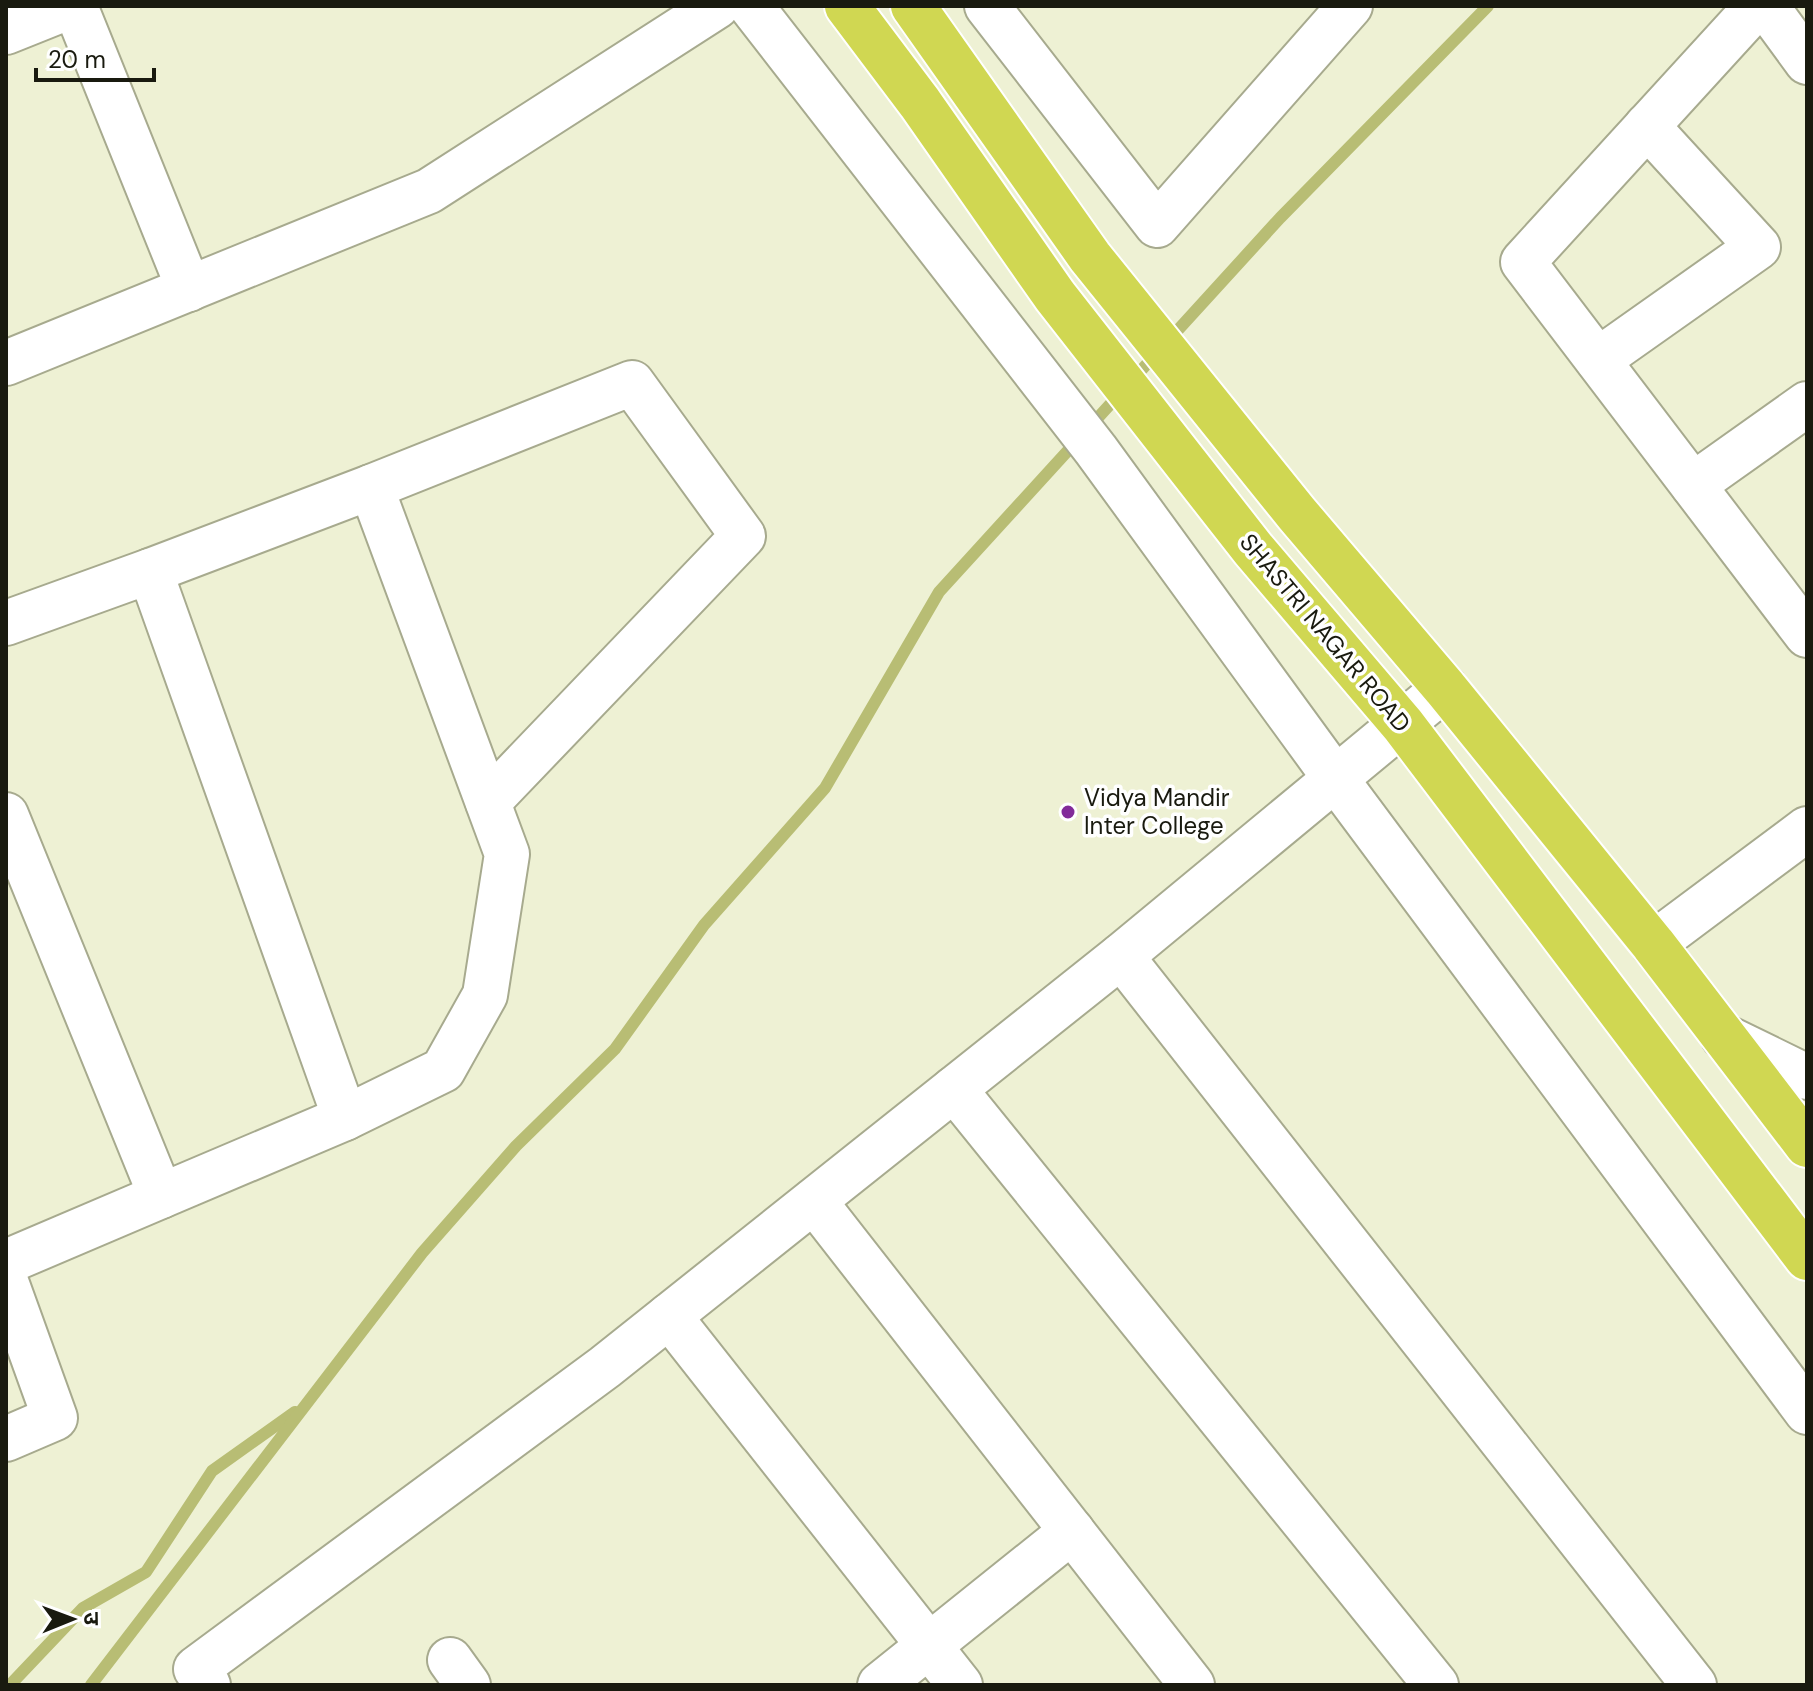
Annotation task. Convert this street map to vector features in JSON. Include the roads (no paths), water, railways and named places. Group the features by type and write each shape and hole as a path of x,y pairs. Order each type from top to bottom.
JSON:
{"highway":[{"name":"SHASTRI NAGAR ROAD","path":"847,6 920,103 1055,296 1253,549 1403,725 1807,1258"},
{"path":"913,6 1090,257 1297,514 1445,688 1653,944 1807,1145"}],"street":[{"path":"6,32 73,6 189,289"},
{"path":"6,363 429,191 717,6"},
{"path":"751,6 1084,434 1335,778 1807,1412"},
{"path":"987,6 1157,225 1341,10"},
{"path":"1757,6 1523,262 1693,485 1801,615"},
{"path":"1766,6 1807,62"},
{"path":"1598,360 1758,247 1647,126"},
{"path":"6,623 371,487 632,383 743,536 488,802"},
{"path":"1693,485 1807,404"},
{"path":"6,1262 345,1118 443,1070 485,995 507,854 371,487"},
{"path":"150,571 345,1118"},
{"path":"208,1685 196,1669 605,1367 1121,956 1445,688"},
{"path":"6,815 20,891 161,1196"},
{"path":"1653,944 1807,829"},
{"path":"1121,956 1694,1685"},
{"path":"1723,1036 1807,1077"},
{"path":"954,1089 1436,1685"},
{"path":"814,1201 1192,1685"},
{"path":"6,1282 55,1418 6,1439"},
{"path":"669,1316 960,1685"},
{"path":"880,1685 1072,1531"}],"waterway":[{"path":"91,1685 422,1253 516,1146 615,1049 704,925 825,788 939,592 1280,218 1488,6"},
{"path":"10,1685 83,1608 146,1572 212,1471 295,1412"}],"place":[{"name":"Vidya Mandir Inter College","path":"1068,812"}]}
